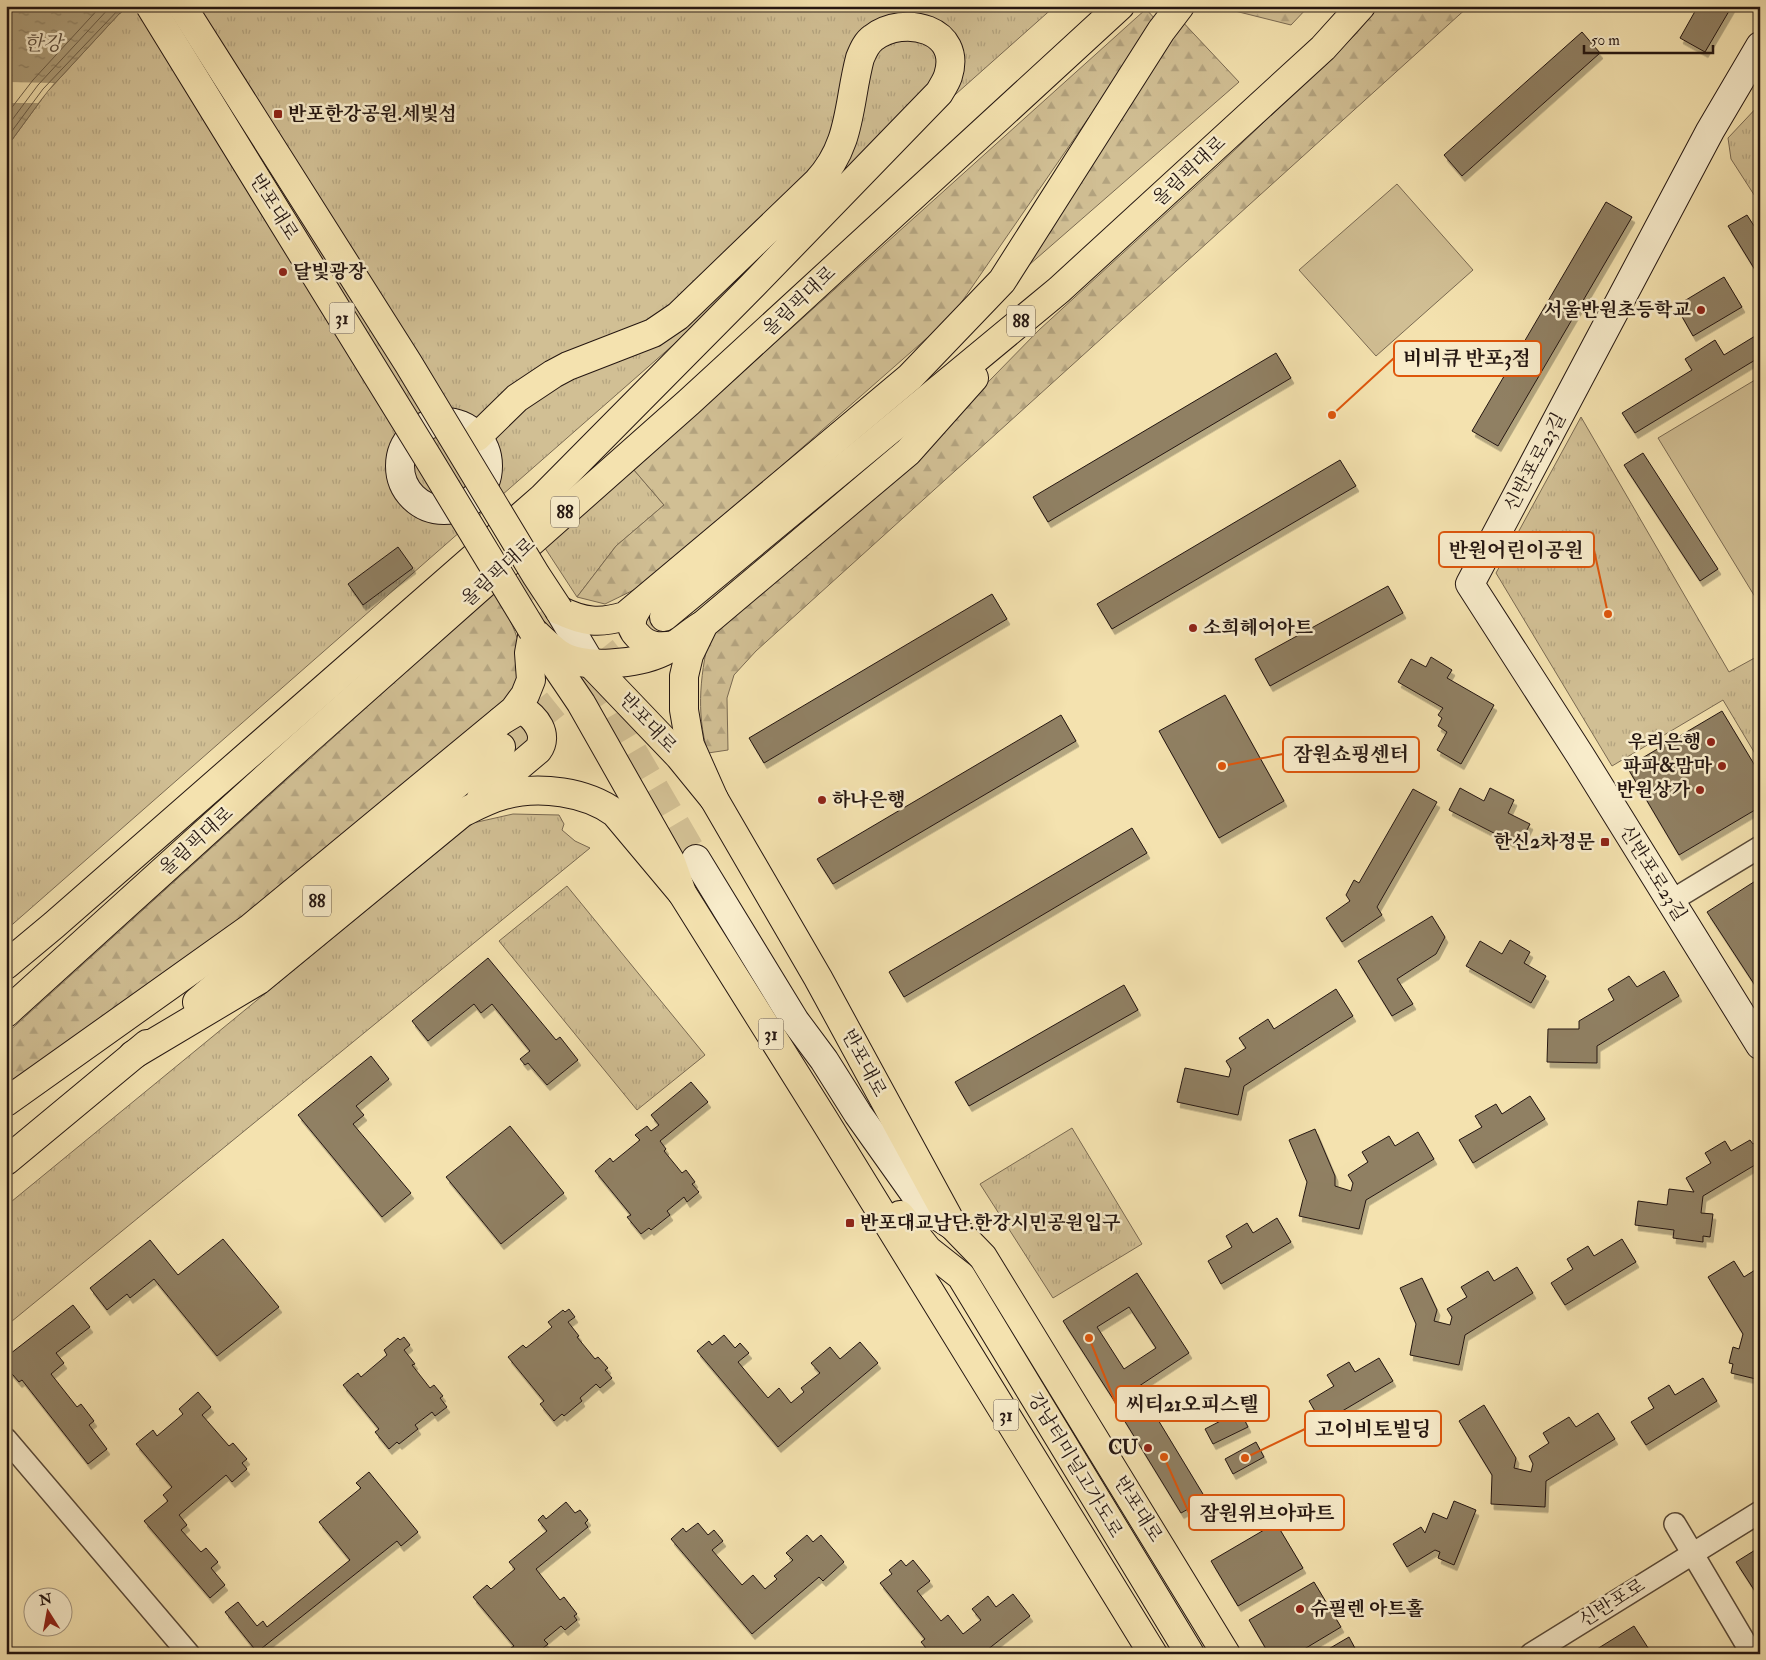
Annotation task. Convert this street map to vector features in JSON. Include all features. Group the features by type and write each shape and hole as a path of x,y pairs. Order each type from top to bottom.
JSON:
{"main road":[{"name":"반포대로","path":"150,6 533,631 590,720 671,862 682,893 859,1176 1153,1654"},
{"name":"반포대로","path":"182,6 408,363 559,610"},
{"name":"올림픽대로","path":"6,1013 302,745 689,402 1120,6"},
{"path":"559,610 575,618 593,621 609,621 625,616 910,377 1002,281 1161,31 1180,6"},
{"name":"올림픽대로","path":"664,617 1059,290 1316,55 1361,6"},
{"path":"404,656 542,498 752,286 939,93 948,76 950,64 949,50 942,40 933,32 920,26 895,28 872,38 860,58 842,141 829,169 817,182 678,316 653,333 552,374 517,398 477,437"},
{"path":"533,631 559,654 575,661 591,664 639,659 662,652 675,645 704,624 908,452 1037,308"},
{"path":"6,964 54,925 542,498"},
{"path":"638,607 632,620 632,627 640,639 652,646 675,645"},
{"path":"704,624 689,655 684,676 683,693 690,745 714,799"},
{"path":"498,736 525,695 532,680 529,653 533,631"},
{"name":"반포대로","path":"591,664 679,756 714,799 818,978 953,1226 983,1257 1226,1654"},
{"path":"6,1102 249,929 498,736 522,709 530,714 538,724 542,734 542,745 538,750 259,980 133,1055"},
{"name":"88","path":"6,1161 133,1055 498,736"},
{"path":"54,925 302,745"},
{"path":"462,813 488,800 520,792 559,792 589,798 606,806 615,813 682,893"},
{"name":"31","path":"859,1176 882,1192 928,1250 961,1276"},
{"name":"31","path":"953,1226 961,1276"},
{"name":"강남터미널고가도로","path":"961,1276 1190,1654"}],"street":[{"name":"신반포로23길","path":"1760,46 1710,132 1470,584 1580,755 1760,1044"},
{"name":"반포대로","path":"559,610 591,664"},
{"path":"1671,901 1760,847"},
{"path":"696,859 795,1021 824,1060 858,1114 924,1207 953,1226"},
{"path":"795,1021 826,1103 832,1133"},
{"path":"6,1438 189,1654"},
{"name":"신반포로","path":"1531,1654 1760,1512"},
{"path":"1676,1524 1752,1654"}],"green space":[{"path":"130,6 1055,6 705,317 6,930 6,148 47,92 119,14"},
{"path":"1215,6 1309,6 1291,25"},
{"path":"1380,6 1469,6 756,651 734,675 727,698 728,750 708,753 702,722 701,691 704,660 711,628 949,422 1039,330 1218,166 1355,35"},
{"path":"1146,9 1156,20 952,316 648,583 605,604 577,597 616,546 664,505 634,470"},
{"path":"1179,18 1239,82 1029,265 1023,258"},
{"path":"1760,104 1760,204 1731,159 1728,138"},
{"path":"1397,184 1473,270 1376,356 1299,270"},
{"path":"1760,377 1760,605 1658,438"},
{"path":"1581,417 1729,672 1760,655 1760,762 1723,700 1612,766 1496,573"},
{"path":"634,470 664,505 616,546 577,597 543,545"},
{"path":"495,591 515,631 523,665 516,685 494,711 172,976 7,1084 6,1034"},
{"path":"513,814 559,815 564,824 562,830 575,841 590,848 6,1326 6,1206 473,823"},
{"path":"567,886 705,1055 637,1110 499,941"},
{"path":"1072,1128 1142,1244 1053,1298 980,1184"}],"water":[{"name":"한강","path":"6,6 130,6 119,14 47,92 6,148"}],"pier":[{"path":"6,81 54,83 38,103 6,103"}],"building":[{"path":"1698,6 1732,6 1705,52 1680,38"},
{"path":"1582,32 1600,53 1462,176 1444,155"},
{"path":"1606,202 1632,217 1498,446 1472,431"},
{"path":"1747,215 1760,235 1760,278 1728,226"},
{"path":"1724,277 1742,307 1693,336 1676,306"},
{"path":"1760,333 1760,357 1635,433 1622,413 1692,370 1685,359 1715,340 1724,355"},
{"path":"1276,353 1291,378 1048,522 1033,497"},
{"path":"1643,453 1718,569 1700,581 1624,465"},
{"path":"1340,460 1356,486 1112,629 1097,604"},
{"path":"398,547 413,568 363,605 348,584"},
{"path":"1388,586 1403,613 1270,686 1255,659"},
{"path":"992,594 1007,619 764,763 749,738"},
{"path":"1431,657 1452,670 1447,678 1494,705 1461,764 1437,750 1447,732 1438,726 1442,718 1438,715 1443,708 1398,682 1411,659 1426,667"},
{"path":"1225,695 1284,801 1219,838 1159,731"},
{"name":"반원상가","path":"1722,711 1760,774 1760,807 1679,855 1627,767"},
{"path":"1061,715 1076,741 833,884 817,859"},
{"path":"1460,788 1484,801 1490,788 1514,800 1508,813 1530,824 1519,846 1449,810"},
{"path":"1413,789 1437,802 1377,907 1382,915 1342,942 1326,918 1350,901 1346,895 1354,880 1359,883"},
{"path":"1132,828 1147,853 904,997 889,972"},
{"path":"1760,878 1760,993 1707,912"},
{"path":"1432,916 1445,937 1436,954 1397,979 1413,1004 1392,1016 1358,961"},
{"path":"1510,940 1530,952 1524,963 1546,976 1531,1003 1466,966 1480,941 1502,954"},
{"path":"488,958 556,1040 560,1037 578,1060 547,1085 528,1063 525,1065 520,1059 530,1051 492,1004 481,1013 474,1004 428,1041 412,1021"},
{"path":"1664,971 1679,996 1597,1046 1597,1063 1547,1062 1548,1029 1579,1029 1579,1021 1614,1000 1608,989 1629,976 1637,987"},
{"path":"1124,985 1138,1010 969,1106 955,1082"},
{"path":"1336,989 1353,1016 1244,1086 1238,1115 1177,1102 1185,1068 1229,1077 1231,1069 1226,1061 1246,1048 1239,1038 1268,1019 1274,1029"},
{"path":"371,1056 389,1079 356,1106 364,1115 353,1124 411,1193 382,1217 298,1115"},
{"path":"691,1082 708,1102 660,1141 666,1149 664,1151 682,1173 686,1170 695,1182 692,1184 699,1192 687,1202 684,1197 667,1211 670,1215 651,1230 649,1228 641,1234 627,1217 631,1215 595,1171 610,1158 613,1162 640,1140 635,1135 647,1126 651,1131 659,1125 651,1115"},
{"path":"1530,1096 1545,1119 1473,1163 1459,1140 1482,1127 1475,1116 1496,1104 1502,1114"},
{"path":"510,1126 564,1193 501,1244 446,1177"},
{"path":"1315,1129 1335,1176 1335,1186 1351,1191 1353,1183 1348,1175 1368,1162 1362,1152 1389,1136 1395,1146 1418,1132 1434,1159 1366,1200 1359,1229 1299,1216 1307,1182 1289,1140"},
{"path":"1750,1140 1753,1144 1760,1140 1760,1162 1703,1196 1701,1213 1713,1214 1710,1237 1703,1236 1703,1242 1673,1238 1674,1230 1635,1225 1638,1201 1667,1205 1669,1189 1694,1192 1686,1178 1711,1163 1705,1153 1725,1141 1731,1151"},
{"path":"1277,1218 1291,1242 1221,1284 1208,1261 1232,1247 1226,1236 1247,1223 1253,1233"},
{"path":"223,1239 279,1307 217,1356 154,1279 130,1298 127,1294 107,1310 90,1288 150,1240 178,1275"},
{"path":"1622,1239 1636,1262 1565,1305 1551,1283 1573,1269 1567,1259 1588,1246 1594,1256"},
{"path":"1734,1261 1744,1277 1755,1270 1760,1277 1760,1316 1757,1318 1760,1323 1760,1380 1731,1373 1733,1364 1729,1363 1733,1347 1739,1349 1743,1334 1708,1277"},
{"path":"1517,1267 1533,1293 1465,1335 1459,1365 1410,1355 1416,1324 1400,1288 1422,1278 1437,1310 1434,1321 1450,1325 1452,1317 1447,1309 1467,1297 1461,1287 1488,1271 1494,1281"},
{"path":"1137,1273 1189,1353 1115,1402 1063,1321","holes":["1129,1307 1156,1348 1124,1369 1097,1327"]},
{"path":"73,1305 90,1327 56,1353 64,1363 51,1374 77,1407 81,1404 94,1421 89,1425 107,1449 88,1464 22,1380 19,1382 6,1367 9,1361 6,1357"},
{"path":"569,1309 575,1317 568,1322 579,1336 577,1337 595,1359 598,1357 608,1368 605,1370 612,1378 600,1388 596,1384 580,1398 582,1401 564,1416 562,1414 554,1421 540,1404 544,1401 508,1357 523,1345 526,1348 552,1327 548,1322 563,1310 565,1312"},
{"path":"724,1335 735,1348 740,1343 749,1353 738,1362 768,1398 779,1388 791,1403 804,1392 801,1388 820,1373 811,1363 830,1347 840,1359 860,1342 878,1363 778,1447 697,1351 709,1341 712,1345"},
{"path":"404,1337 410,1345 404,1350 415,1364 412,1365 430,1388 434,1385 443,1396 440,1398 447,1407 435,1416 432,1412 415,1425 418,1429 399,1444 397,1442 389,1449 375,1432 379,1429 343,1385 358,1373 361,1377 387,1355 384,1350 398,1338 400,1340"},
{"path":"1379,1358 1393,1381 1322,1423 1309,1401 1334,1386 1327,1375 1349,1362 1355,1372"},
{"path":"1703,1378 1717,1401 1646,1445 1631,1422 1654,1408 1648,1398 1669,1385 1675,1395"},
{"path":"198,1392 211,1407 202,1415 229,1446 233,1443 247,1459 242,1463 247,1469 232,1482 226,1475 179,1515 187,1525 181,1530 201,1552 206,1548 218,1562 211,1568 225,1585 210,1598 144,1521 168,1501 163,1495 172,1487 136,1444 153,1430 157,1436 183,1414 179,1409"},
{"path":"1146,1400 1206,1499 1181,1513 1121,1415"},
{"path":"1484,1405 1516,1458 1514,1468 1531,1472 1533,1464 1529,1456 1549,1443 1543,1433 1569,1417 1576,1427 1598,1413 1615,1439 1546,1481 1545,1507 1491,1504 1492,1475 1459,1421"},
{"path":"1240,1411 1248,1427 1213,1444 1205,1429"},
{"path":"1256,1442 1264,1457 1233,1474 1225,1459"},
{"path":"369,1472 418,1532 401,1546 397,1541 257,1652 225,1612 238,1602 257,1626 263,1621 267,1627 350,1560 319,1522 361,1488 356,1483"},
{"path":"1454,1501 1476,1510 1454,1565 1438,1558 1440,1552 1435,1550 1407,1567 1393,1544 1421,1527 1425,1533 1433,1513 1447,1519"},
{"path":"566,1502 575,1513 580,1510 588,1520 585,1523 588,1527 536,1569 560,1600 564,1597 577,1614 574,1616 577,1620 565,1630 561,1626 544,1640 548,1644 536,1654 516,1654 511,1648 514,1646 473,1597 487,1585 491,1589 515,1569 509,1562 547,1531 538,1520 543,1515 546,1519"},
{"path":"698,1523 708,1535 714,1530 723,1541 712,1550 742,1585 753,1575 765,1589 777,1579 774,1576 793,1560 786,1553 807,1535 813,1542 821,1535 844,1562 823,1581 819,1577 752,1634 671,1539 683,1528 686,1532"},
{"path":"1276,1523 1303,1568 1238,1606 1211,1561"},
{"path":"1760,1547 1760,1599 1736,1562"},
{"path":"901,1560 906,1566 913,1560 930,1581 917,1591 941,1621 948,1615 963,1634 981,1620 972,1609 988,1596 996,1607 1013,1594 1030,1616 982,1654 931,1654 921,1642 925,1639 880,1583 892,1574 889,1570"},
{"path":"1314,1582 1341,1627 1296,1654 1269,1654 1249,1620"},
{"path":"1634,1626 1652,1654 1589,1654"},
{"path":"1349,1637 1358,1654 1320,1654"}],"tunnel":[{"path":"495,541 610,712 696,859"},
{"path":"501,747 664,617"}],"place":[{"name":"반포한강공원.세빛섬","path":"278,114"},
{"name":"달빛광장","path":"283,272"},
{"name":"서울반원초등학교","path":"1701,310"},
{"name":"비비큐 반포3점","path":"1332,415"},
{"name":"반원어린이공원","path":"1608,614"},
{"name":"소희헤어아트","path":"1193,628"},
{"name":"우리은행","path":"1711,742"},
{"name":"잠원쇼핑센터","path":"1222,766"},
{"name":"파파&맘마","path":"1722,766"},
{"name":"반원상가","path":"1700,790"},
{"name":"하나은행","path":"822,800"},
{"name":"한신2차정문","path":"1605,842"},
{"name":"반포대교남단.한강시민공원입구","path":"850,1223"},
{"name":"씨티21오피스텔","path":"1089,1338"},
{"name":"CU","path":"1148,1448"},
{"name":"잠원위브아파트","path":"1164,1457"},
{"name":"고이비토빌딩","path":"1245,1458"},
{"name":"슈필렌 아트홀","path":"1300,1609"}]}
